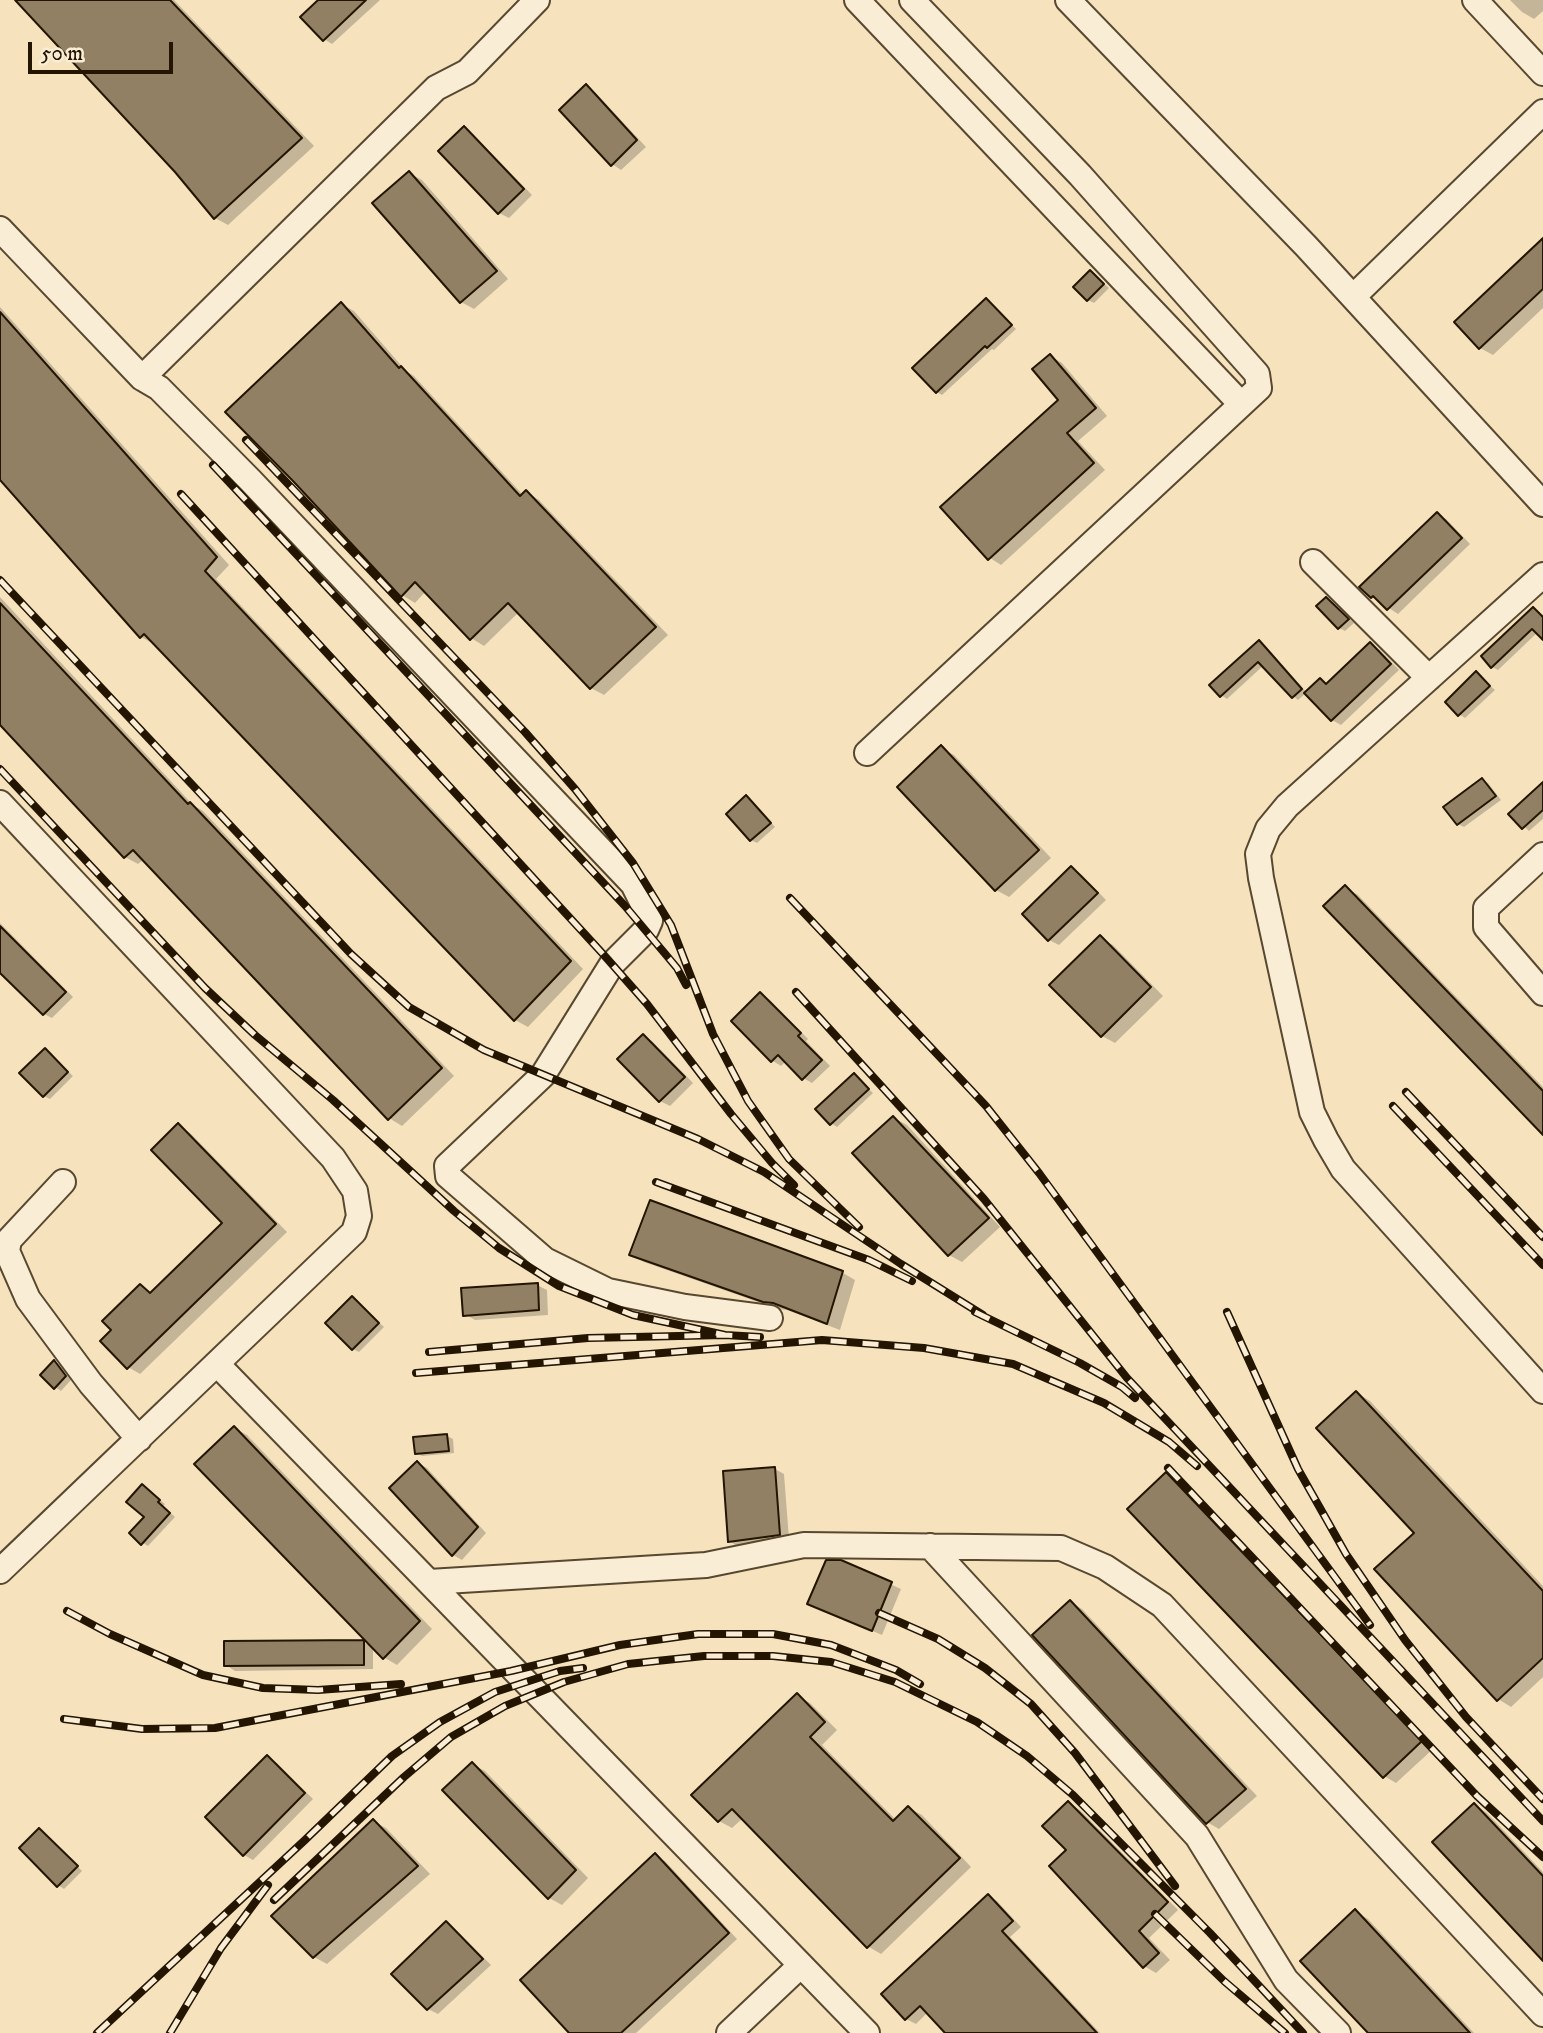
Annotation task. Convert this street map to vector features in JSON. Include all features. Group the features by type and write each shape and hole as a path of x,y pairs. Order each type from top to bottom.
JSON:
{"lane":[{"path":"142,378 436,88 467,72 537,0"},
{"path":"857,0 1241,404"},
{"path":"867,753 1259,388 1257,374 1080,175 912,0"},
{"path":"1068,0 1353,297 1543,504"},
{"path":"1475,0 1543,73"},
{"path":"1353,297 1543,112"},
{"path":"0,229 142,378 159,388 251,481 623,874 632,884 650,920 646,930 611,964 543,1074 447,1166 448,1176 545,1260 608,1292 685,1307 769,1318"},
{"path":"1313,562 1429,678"},
{"path":"1543,575 1287,806 1268,829 1258,854 1312,1112 1326,1140 1343,1169 1543,1391"},
{"path":"0,803 333,1158 355,1191 359,1216 354,1232 0,1571"},
{"path":"1543,855 1486,908 1486,927 1543,993"},
{"path":"64,1182 9,1240 7,1251 28,1299 91,1384 139,1439"},
{"path":"218,1364 867,2033"},
{"path":"429,1582 706,1565 804,1545 1061,1548 1105,1567 1162,1605 1543,2014"},
{"path":"930,1546 1197,1836 1286,1980 1338,2033"},
{"path":"729,2033 801,1965"}],"building":[{"path":"15,0 170,0 302,138 214,219 175,172"},
{"path":"318,0 366,0 323,41 300,17"},
{"path":"586,84 637,140 611,166 559,110"},
{"path":"464,126 524,189 498,214 438,151"},
{"path":"409,171 497,271 460,303 372,203"},
{"path":"1543,238 1543,289 1479,349 1454,322"},
{"path":"1090,270 1104,284 1087,301 1073,287"},
{"path":"986,298 1012,325 987,348 985,346 936,393 912,368"},
{"path":"341,302 399,368 401,366 520,496 526,490 656,627 590,689 508,603 470,640 415,582 401,597 225,412"},
{"path":"0,312 217,557 205,571 571,961 514,1021 144,634 140,638 0,480"},
{"path":"1050,354 1096,408 1067,433 1094,463 988,560 940,507 1058,400 1032,369"},
{"path":"1437,512 1462,538 1387,610 1359,587"},
{"path":"1326,597 1349,619 1338,629 1316,606"},
{"path":"0,603 188,804 190,802 442,1068 388,1120 133,850 124,858 0,725"},
{"path":"1533,607 1543,617 1543,640 1532,629 1491,668 1481,656"},
{"path":"1259,640 1302,689 1292,698 1258,662 1220,697 1209,685"},
{"path":"1370,642 1391,664 1331,721 1304,693 1320,678 1326,684"},
{"path":"1476,671 1490,686 1458,716 1445,702"},
{"path":"941,745 1039,850 995,891 897,787"},
{"path":"1482,778 1496,796 1457,825 1443,807"},
{"path":"1543,782 1543,810 1522,829 1508,814"},
{"path":"746,795 771,823 750,841 726,814"},
{"path":"1071,866 1098,893 1048,941 1022,914"},
{"path":"1345,885 1543,1091 1543,1135 1323,906"},
{"path":"0,926 66,992 43,1015 0,973"},
{"path":"1100,935 1151,987 1101,1037 1049,985"},
{"path":"760,992 801,1033 798,1036 822,1060 802,1080 778,1055 771,1062 731,1021"},
{"path":"643,1034 685,1077 659,1102 617,1059"},
{"path":"45,1048 68,1072 43,1097 19,1073"},
{"path":"854,1073 869,1089 830,1125 815,1109"},
{"path":"893,1116 989,1218 948,1256 852,1153"},
{"path":"178,1123 276,1224 127,1369 100,1341 111,1330 102,1321 140,1284 150,1293 222,1223 151,1150"},
{"path":"650,1200 843,1271 827,1324 629,1255"},
{"path":"538,1283 539,1310 463,1316 461,1288"},
{"path":"352,1296 379,1323 352,1350 325,1323"},
{"path":"54,1360 66,1376 54,1389 40,1375"},
{"path":"1356,1391 1543,1591 1543,1658 1497,1701 1374,1569 1414,1533 1316,1428"},
{"path":"234,1426 420,1621 383,1659 194,1464"},
{"path":"447,1434 449,1451 415,1454 413,1437"},
{"path":"417,1461 478,1527 452,1556 389,1488"},
{"path":"775,1467 780,1535 728,1542 723,1471"},
{"path":"1166,1472 1422,1741 1383,1778 1127,1509"},
{"path":"142,1484 170,1513 141,1545 129,1533 144,1517 126,1502"},
{"path":"826,1560 841,1560 892,1582 872,1631 807,1604"},
{"path":"1070,1600 1246,1789 1206,1824 1032,1635"},
{"path":"364,1640 364,1665 224,1666 224,1641"},
{"path":"797,1693 825,1722 810,1737 893,1821 908,1806 960,1858 867,1948 732,1809 718,1822 691,1795"},
{"path":"267,1755 305,1793 243,1856 205,1817"},
{"path":"472,1762 576,1870 548,1899 442,1790"},
{"path":"1068,1801 1168,1902 1139,1931 1159,1953 1143,1968 1049,1866 1066,1850 1042,1826"},
{"path":"1474,1803 1543,1876 1543,1961 1432,1842"},
{"path":"373,1819 418,1866 313,1958 271,1916"},
{"path":"39,1828 78,1866 57,1887 19,1848"},
{"path":"655,1853 729,1933 621,2033 569,2033 520,1980"},
{"path":"988,1894 1013,1921 1002,1931 1097,2033 945,2033 920,2006 905,2020 881,1994"},
{"path":"1355,1909 1470,2033 1368,2033 1300,1961"},
{"path":"446,1921 483,1959 427,2010 391,1974"}],"railway":[{"path":"246,440 525,732 575,789 633,863 671,925 713,1034 748,1101 789,1159 859,1227"},
{"path":"213,465 625,906 677,968 686,985"},
{"path":"181,494 603,954 647,1004 731,1114 794,1185"},
{"path":"0,580 351,954 409,1007 484,1050 698,1139 764,1172 901,1264 983,1315"},
{"path":"0,769 205,988 499,1248 559,1286 633,1315 725,1335"},
{"path":"790,898 986,1106 1039,1173 1370,1625"},
{"path":"796,992 984,1199 1127,1378 1543,1821"},
{"path":"1406,1092 1543,1237"},
{"path":"1393,1106 1543,1265"},
{"path":"656,1182 869,1260 912,1281"},
{"path":"975,1312 1080,1363 1122,1387 1135,1398"},
{"path":"1227,1312 1298,1469 1346,1554 1405,1640 1466,1717 1543,1799"},
{"path":"429,1352 588,1338 725,1335 760,1337"},
{"path":"416,1373 822,1340 924,1348 1013,1364 1104,1403 1169,1442 1197,1466"},
{"path":"1168,1468 1477,1796 1543,1857"},
{"path":"67,1611 110,1634 203,1675 263,1688 318,1690 401,1684"},
{"path":"879,1613 938,1639 985,1668 1031,1704 1075,1753 1175,1886"},
{"path":"64,1719 142,1729 215,1728 511,1671 620,1645 698,1634 773,1634 831,1645 896,1670 920,1684"},
{"path":"274,1900 404,1777 451,1737 505,1706 564,1682 628,1664 704,1656 773,1656 831,1662 895,1682 977,1722 1027,1756 1073,1795 1210,1933 1303,2033"},
{"path":"97,2033 392,1756 440,1722 495,1692 560,1671 583,1668"},
{"path":"170,2033 221,1948 268,1885"},
{"path":"1155,1914 1224,1981 1285,2033"}]}
